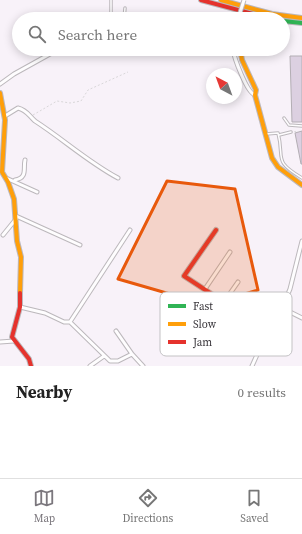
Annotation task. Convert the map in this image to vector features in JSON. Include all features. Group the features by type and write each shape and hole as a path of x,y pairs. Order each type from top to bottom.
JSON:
{"street":[{"path":"201,0 245,12"},
{"path":"220,0 265,12"},
{"path":"240,12 244,0"},
{"path":"290,16 302,18"},
{"path":"290,22 302,23"},
{"path":"0,84 14,74 46,56"},
{"path":"235,56 239,69 250,92 255,95"},
{"path":"241,56 256,90 255,95 272,158 278,167 302,185"},
{"path":"0,93 5,116 1,163 2,172 6,178 14,199 17,241 21,257 20,307 13,332 14,342 29,359 31,366"},
{"path":"5,116 18,108 24,110 34,120 79,153 118,178"},
{"path":"13,180 18,180 25,172 25,160"},
{"path":"6,178 37,192"},
{"path":"2,233 16,217"},
{"path":"16,217 80,245"},
{"path":"70,322 130,230"},
{"path":"209,292 184,276 216,230"},
{"path":"289,292 302,240"},
{"path":"205,289 230,252"},
{"path":"231,292 238,282"},
{"path":"20,307 45,313 64,322 70,322 107,359 114,362 132,354"},
{"path":"292,313 302,318"},
{"path":"116,331 132,354 143,366"},
{"path":"0,342 14,342"},
{"path":"90,366 104,356"},
{"path":"252,366 256,356"}],"lane":[{"path":"110,0 111,12"},
{"path":"125,8 125,12"},
{"path":"284,118 289,125 302,126"},
{"path":"265,135 276,133 279,135 291,132"},
{"path":"279,135 281,161 293,173 302,178"}],"path":[{"path":"30,115 36,115 57,101 70,103 78,102 88,90 128,72"},
{"path":"291,132 297,132"}],"highlighted area":[{"path":"167,181 235,189 258,290 208,305 118,279"}],"building":[{"path":"290,56 302,56 302,122 292,122"},
{"path":"302,131 302,164 301,164 295,133"}],"traffic: fast":[{"path":"290,22 302,23"}],"traffic: slow":[{"path":"221,0 265,12"},
{"path":"290,16 302,18"},
{"path":"241,56 256,90 255,95 272,158 278,167 302,185"},
{"path":"0,93 5,120 2,172 8,182 14,199 17,241 21,257 20,293"}],"traffic: jam":[{"path":"201,0 246,12"},
{"path":"208,292 184,276 216,230"},
{"path":"20,293 20,307 12,337 29,359 31,366"}]}
